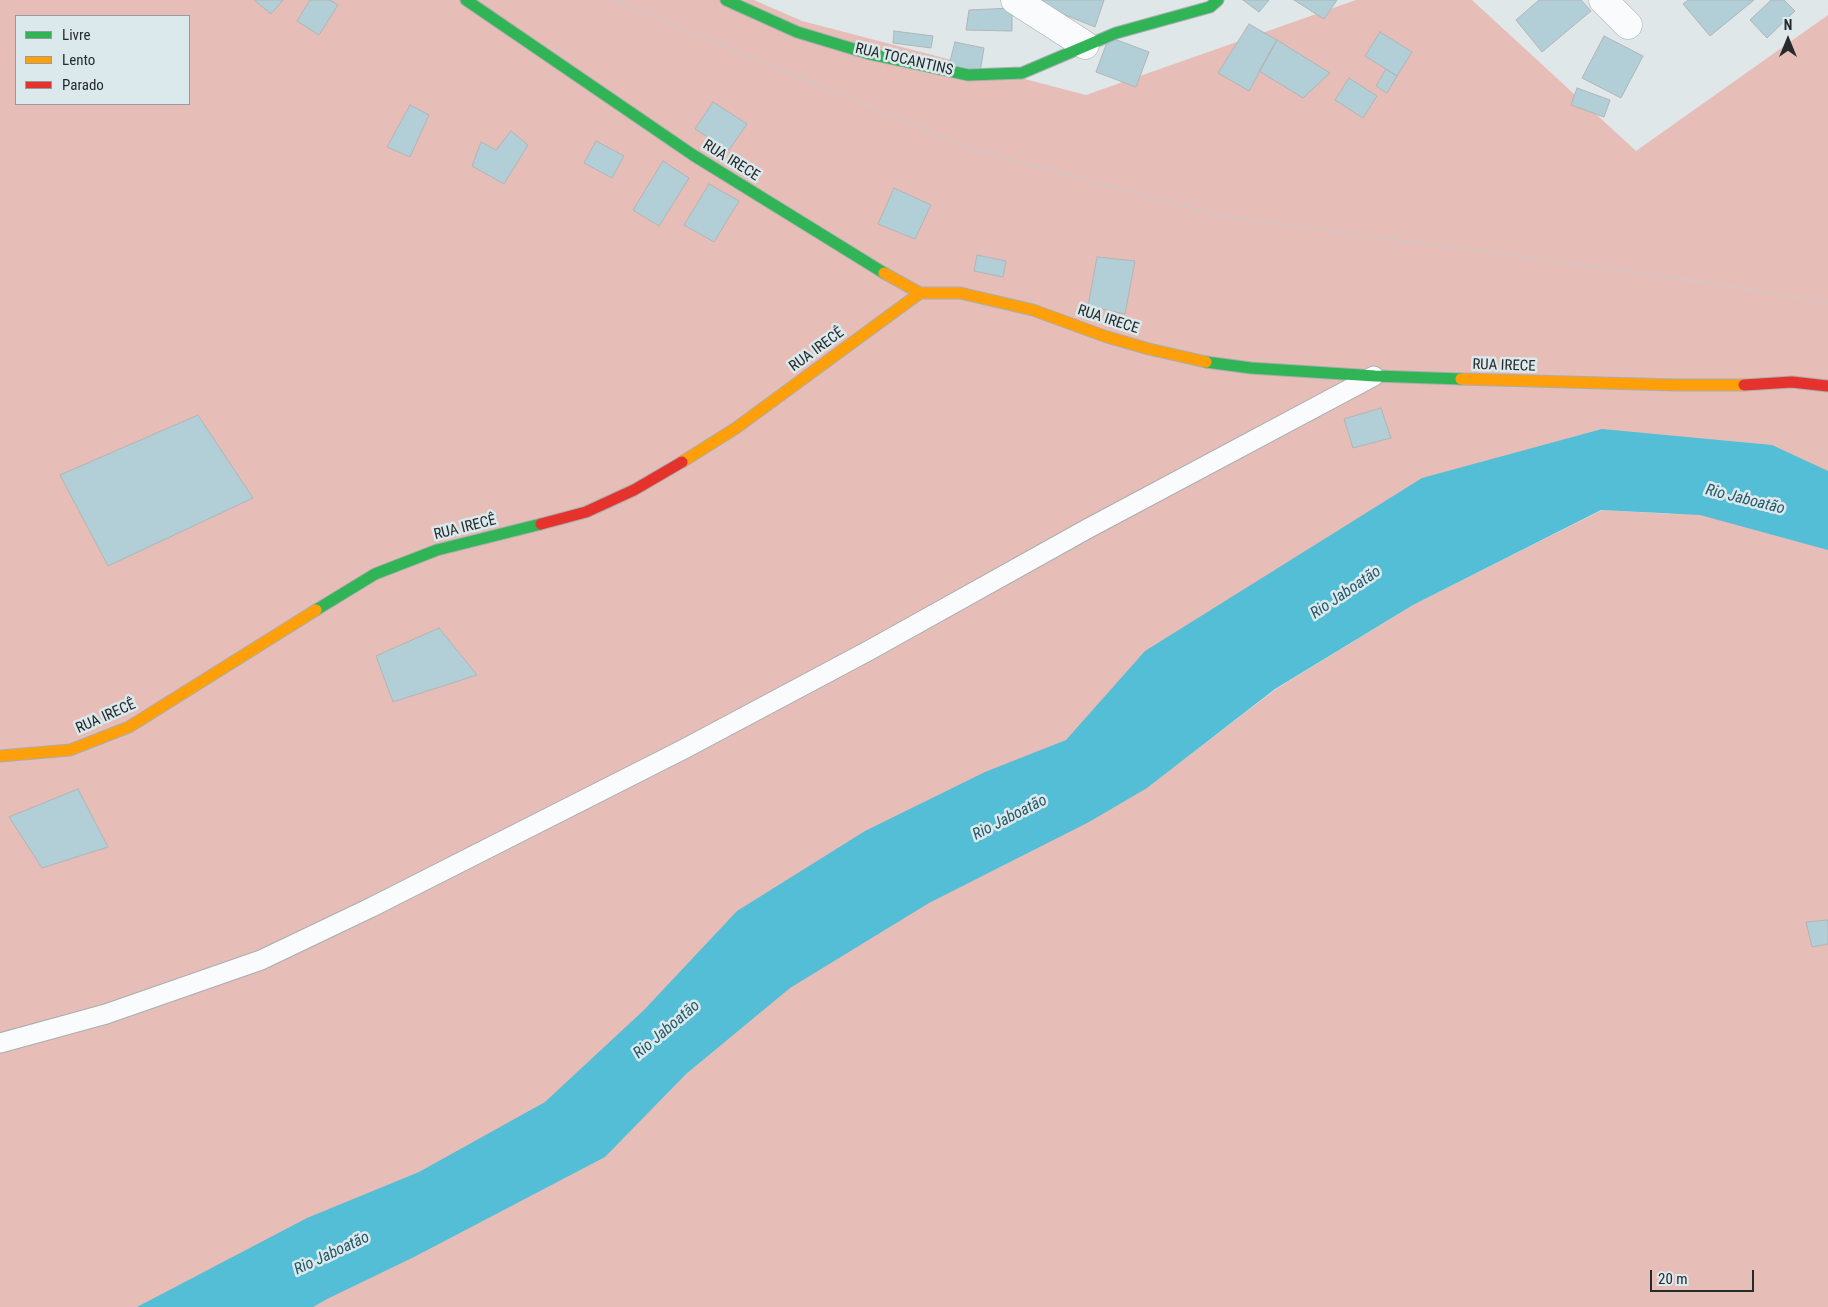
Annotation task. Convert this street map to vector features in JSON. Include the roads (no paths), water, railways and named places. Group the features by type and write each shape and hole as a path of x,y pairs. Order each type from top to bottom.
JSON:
{"street":[{"name":"RUA IRECE","path":"466,0 693,155 865,263 920,292 960,292 1024,308 1107,337 1193,360 1251,368 1375,376 1676,385 1735,385 1792,382 1828,386"},
{"name":"RUA TOCANTINS","path":"726,0 797,32 870,54 968,75 1022,74 1116,33 1210,7 1218,0"},
{"path":"1015,0 1085,45"},
{"path":"1603,0 1628,25"},
{"name":"RUA IRECÊ","path":"0,756 70,750 130,727 375,574 437,550 586,512 634,490 736,428 889,317 920,292"}],"lane":[{"path":"0,1043 106,1014 261,960 363,911 719,730 876,647 1087,529 1375,376"}],"water":[{"name":"Rio Jaboatão","path":"1602,429 1772,445 1828,471 1828,550 1700,515 1601,510 1413,605 1275,689 1147,788 1089,822 929,903 790,988 686,1074 605,1157 414,1257 313,1307 137,1307 307,1218 419,1172 545,1102 644,1010 737,911 865,831 985,772 1066,740 1145,651 1422,478"}],"tram line":[{"path":"614,0 972,149 1222,216 1670,277 1828,302"}]}
